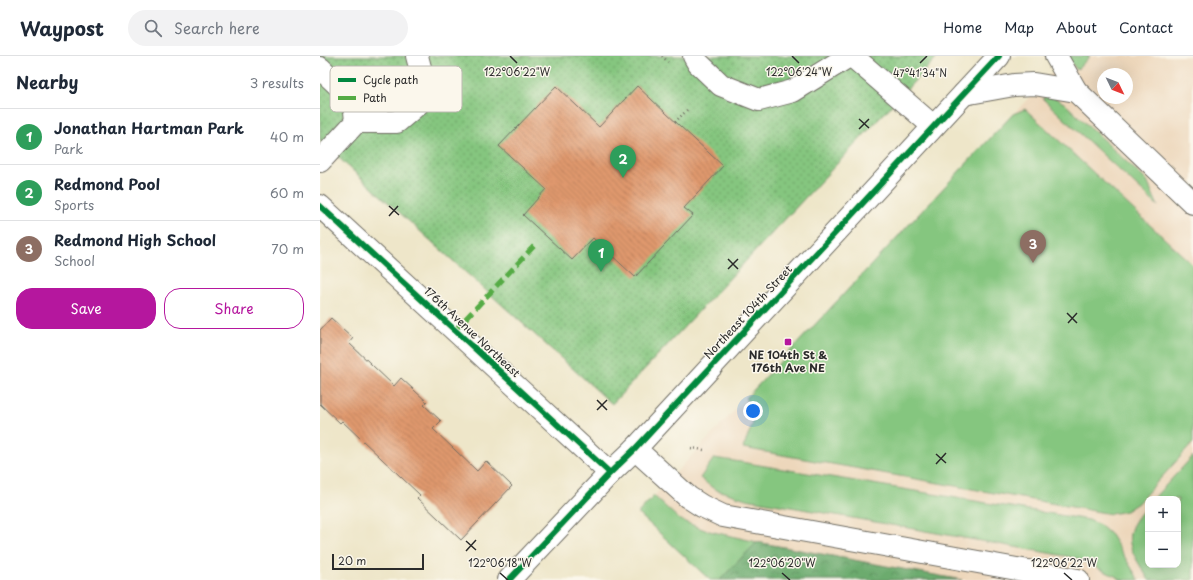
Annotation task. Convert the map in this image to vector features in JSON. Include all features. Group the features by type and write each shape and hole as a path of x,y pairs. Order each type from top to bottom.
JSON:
{"street":[{"path":"417,56 420,66"},
{"path":"694,56 698,64 721,85 759,100 793,91 850,56 933,126"},
{"name":"Northeast 104th Street","path":"509,580 610,473 635,449 999,56"},
{"path":"1056,56 1076,91 1193,203"},
{"path":"320,68 330,77"},
{"path":"964,94 1014,85 1034,84 1076,91"},
{"path":"355,112 356,122"},
{"path":"320,161 356,122 397,122 409,112"},
{"name":"176th Avenue Northeast","path":"320,206 610,473"},
{"path":"635,449 688,497 702,506 723,516 1078,580"}],"path":[{"path":"662,56 668,62"},
{"path":"675,122 689,108"},
{"path":"691,448 704,450"}],"shaded area":[{"path":"1068,56 1193,56 1193,580 710,580 638,513"}],"green space":[{"path":"320,56 938,56 612,404 320,141"},
{"path":"1067,56 1090,56 1077,70"},
{"path":"1045,96 1053,97 1064,103 1147,181 1158,206 1043,99"},
{"path":"1025,109 1193,265 1193,443 1138,503 1126,511 1111,514 743,448 753,423 746,398 1013,114"},
{"path":"1193,456 1193,580 1149,580 1132,550 1130,534 1133,526 1145,509 1145,568 1181,568 1181,496 1156,496"},
{"path":"714,458 1089,520 1100,525 1111,535 1139,580 1121,580 1076,558 746,499 714,489 700,478"},
{"path":"654,496 680,520 705,530 757,542 720,580 710,580 638,513"},
{"path":"757,542 962,580 720,580"}],"building":[{"path":"556,86 599,127 637,86 723,166 684,208 693,215 635,277 593,238 572,260 523,215 546,189 499,146"},
{"path":"331,318 353,338 349,343 394,386 401,378 427,402 424,405 441,421 433,429 477,471 486,461 512,486 461,540 417,498 420,495 342,421 340,423 320,404 320,330"}],"marked path":[{"path":"455,330 536,244"}],"cycle path":[{"path":"509,580 610,473 635,449 999,56"},
{"path":"320,206 610,473"}],"place":[{"name":"Redmond Pool","path":"623,178"},
{"name":"Redmond High School","path":"1033,263"},
{"name":"Jonathan Hartman Park","path":"601,272"},
{"name":"NE 104th St & 176th Ave NE","path":"788,342"}]}
